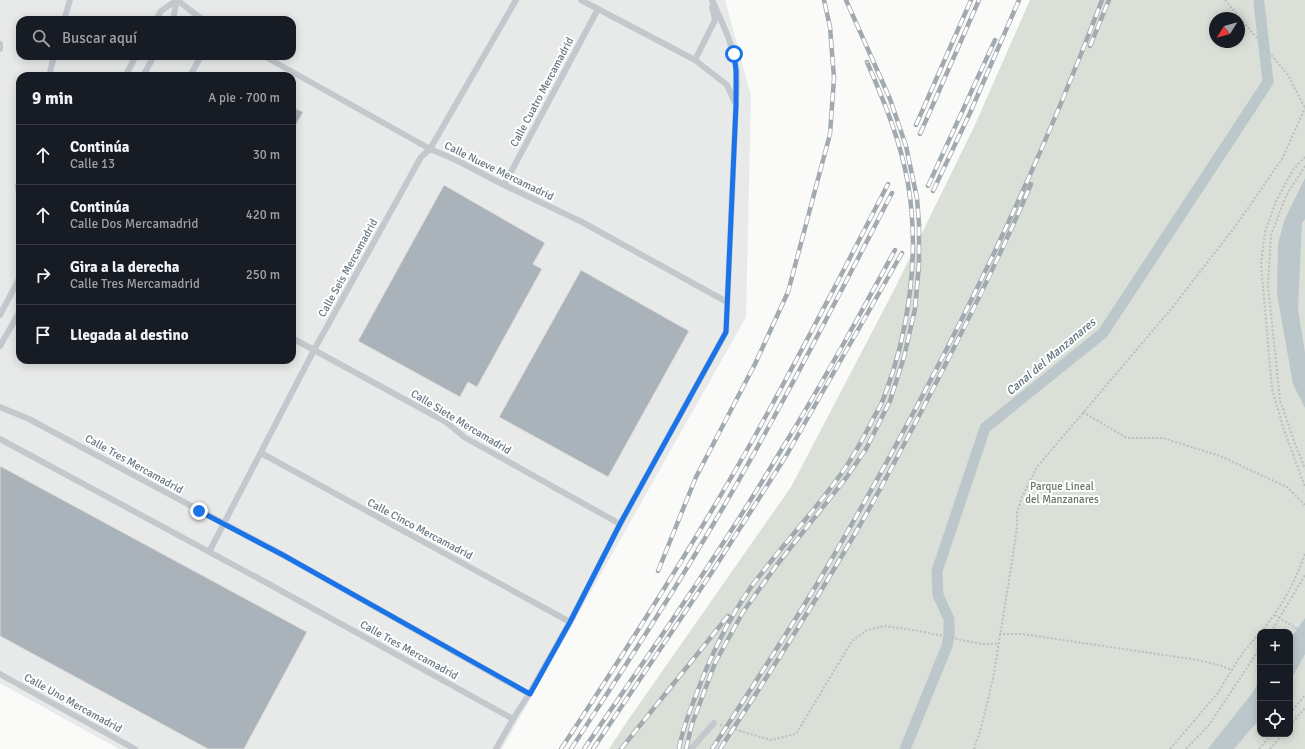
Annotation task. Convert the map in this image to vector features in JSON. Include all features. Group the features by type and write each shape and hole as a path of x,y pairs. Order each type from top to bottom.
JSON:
{"lane":[{"path":"65,16 70,0"},
{"path":"158,16 161,12 177,0"},
{"path":"174,16 177,0"},
{"path":"177,0 198,16"},
{"name":"Calle Seis Mercamadrid","path":"209,552 314,350 421,157 430,149 516,0"},
{"path":"581,0 695,60 727,85 736,105"},
{"path":"695,60 715,20 711,0"},
{"path":"496,749 513,719 530,694 570,622 620,524 726,332 736,105 736,70 734,54 723,24 711,0"},
{"name":"Calle Cuatro Mercamadrid","path":"504,185 598,8"},
{"path":"0,44 0,49"},
{"path":"50,72 53,60"},
{"path":"128,72 134,60"},
{"path":"145,72 152,60"},
{"path":"192,72 199,60"},
{"name":"Calle Nueve Mercamadrid","path":"271,60 293,72"},
{"name":"Calle Nueve Mercamadrid","path":"296,74 430,149 456,160 504,185 582,222 728,302"},
{"path":"0,314 16,284"},
{"path":"0,346 16,318"},
{"name":"Calle Siete Mercamadrid","path":"296,340 446,422 464,437 620,524"},
{"name":"Calle Tres Mercamadrid","path":"0,407 36,422 283,555 530,694"},
{"name":"Calle Tres Mercamadrid","path":"0,439 267,583 513,719"},
{"name":"Calle Cinco Mercamadrid","path":"261,453 570,622"},
{"name":"Calle Uno Mercamadrid","path":"0,674 135,749"},
{"path":"691,749 714,723"}],"path":[{"path":"974,749 980,732 993,679 1017,527 1017,512 1022,497 1037,467 1172,308 1237,224 1282,159 1305,108 1288,75 1225,0"},
{"path":"1305,157 1293,170 1276,201 1265,232 1261,264 1272,389 1284,430 1305,488"},
{"path":"1305,166 1286,196 1271,235 1268,285 1280,400 1305,469"},
{"path":"1083,412 1127,438 1163,438 1220,456 1287,487 1305,505"},
{"path":"1263,629 1275,615 1297,576 1305,554"},
{"path":"1272,629 1305,575"},
{"path":"1275,615 1305,634"},
{"path":"714,723 771,740 796,734 852,641 867,630 885,626 981,644 998,644"},
{"path":"999,634 1022,634 1198,660 1220,665 1232,670"},
{"path":"1170,749 1216,694 1243,652 1257,636"},
{"path":"1186,749 1209,725 1257,653"},
{"path":"1293,709 1305,695"},
{"path":"1293,722 1305,708"},
{"path":"1259,749 1269,737"},
{"path":"1270,749 1280,737"}],"shaded area":[{"path":"0,0 725,0 751,96 746,317 502,749 119,749 0,683"},
{"path":"1305,178 1305,219 1302,223 1298,309 1305,353 1305,408 1293,384 1277,294 1278,244 1284,221"},
{"path":"1305,618 1305,654 1293,676 1293,665 1293,635"},
{"path":"1257,685 1257,722 1234,749 1208,749"}],"green space":[{"name":"Parque Lineal del Manzanares","path":"1030,0 1305,0 1305,749 609,749 791,487 894,290 974,127"}],"building":[{"path":"296,109 303,112 296,125"},
{"path":"444,185 545,243 533,264 542,269 477,387 468,382 460,397 358,341"},
{"path":"581,270 689,331 608,477 499,417"},
{"path":"0,466 307,632 244,749 208,749 0,636"}],"waterway":[{"name":"Canal del Manzanares","path":"905,749 947,646 949,636 949,619 938,595 937,571 985,428 1103,333 1268,82 1259,3"}],"railway":[{"path":"658,571 696,477 755,364 788,292 830,134 834,78 830,27 824,0"},
{"path":"686,749 692,724 715,663 743,612 776,566 846,478 866,449 890,401 904,357 915,309 919,264 919,224 917,198 906,146 890,99 846,0"},
{"path":"916,125 971,0"},
{"path":"920,134 979,0"},
{"path":"933,191 970,113 1019,0"},
{"path":"712,749 817,584 858,514 935,371 972,298 1041,150 1102,0"},
{"path":"1090,46 1109,0"},
{"path":"928,186 995,40"},
{"path":"679,749 686,722 701,681 727,626 751,587 773,558 808,517 854,455 883,400 893,372 906,320 910,292 913,237 911,210 908,184 901,153 886,107 867,62"},
{"path":"561,749 662,593 710,514 807,341 888,184"},
{"path":"720,749 813,603 873,502 912,430 992,271 1031,184"},
{"path":"571,749 633,654 720,513 796,377 892,193"},
{"path":"584,749 684,602 757,490 825,377 895,250"},
{"path":"593,749 712,572 786,456 902,253"},
{"path":"621,749 728,616"}],"route":[{"path":"199,511 283,555 530,694 570,622 620,524 726,332 736,105 736,70 734,54"}]}
